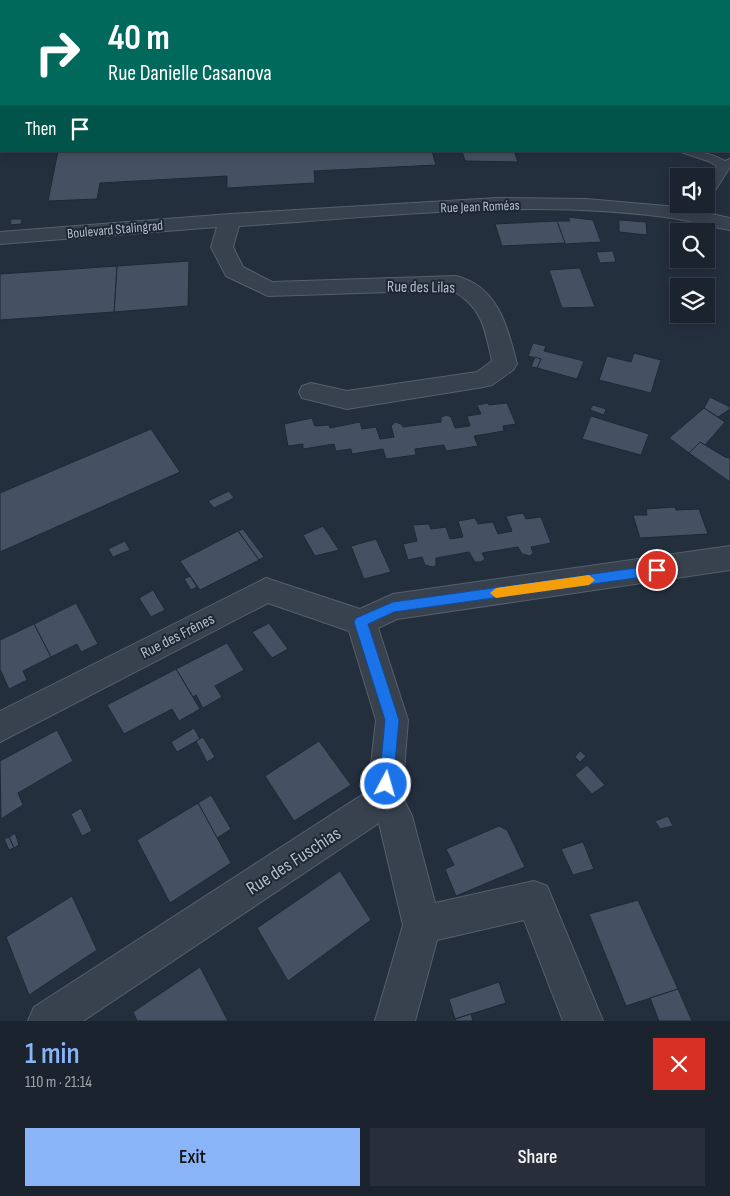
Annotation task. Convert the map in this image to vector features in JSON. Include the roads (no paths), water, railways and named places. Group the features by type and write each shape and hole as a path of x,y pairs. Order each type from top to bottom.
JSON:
{"street":[{"name":"Rue Jean Roméas","path":"230,220 497,204 586,205 670,212"},
{"name":"Rue Jean Roméas","path":"706,213 730,224"},
{"name":"Boulevard Stalingrad","path":"0,238 230,220"},
{"name":"Rue des Lilas","path":"230,220 222,247 234,271 268,289 456,283 475,292 491,310 505,364 483,379 346,400 311,392"},
{"path":"395,1021 422,925 394,816 384,800 392,720 361,622 393,607 730,558"},
{"name":"Rue des Frênes","path":"0,727 266,590 361,622"},
{"name":"Rue des Fuschias","path":"48,1021 384,800"},
{"path":"422,925 534,899 583,1021"}],"lane":[{"path":"688,152 727,164 715,181"}]}
